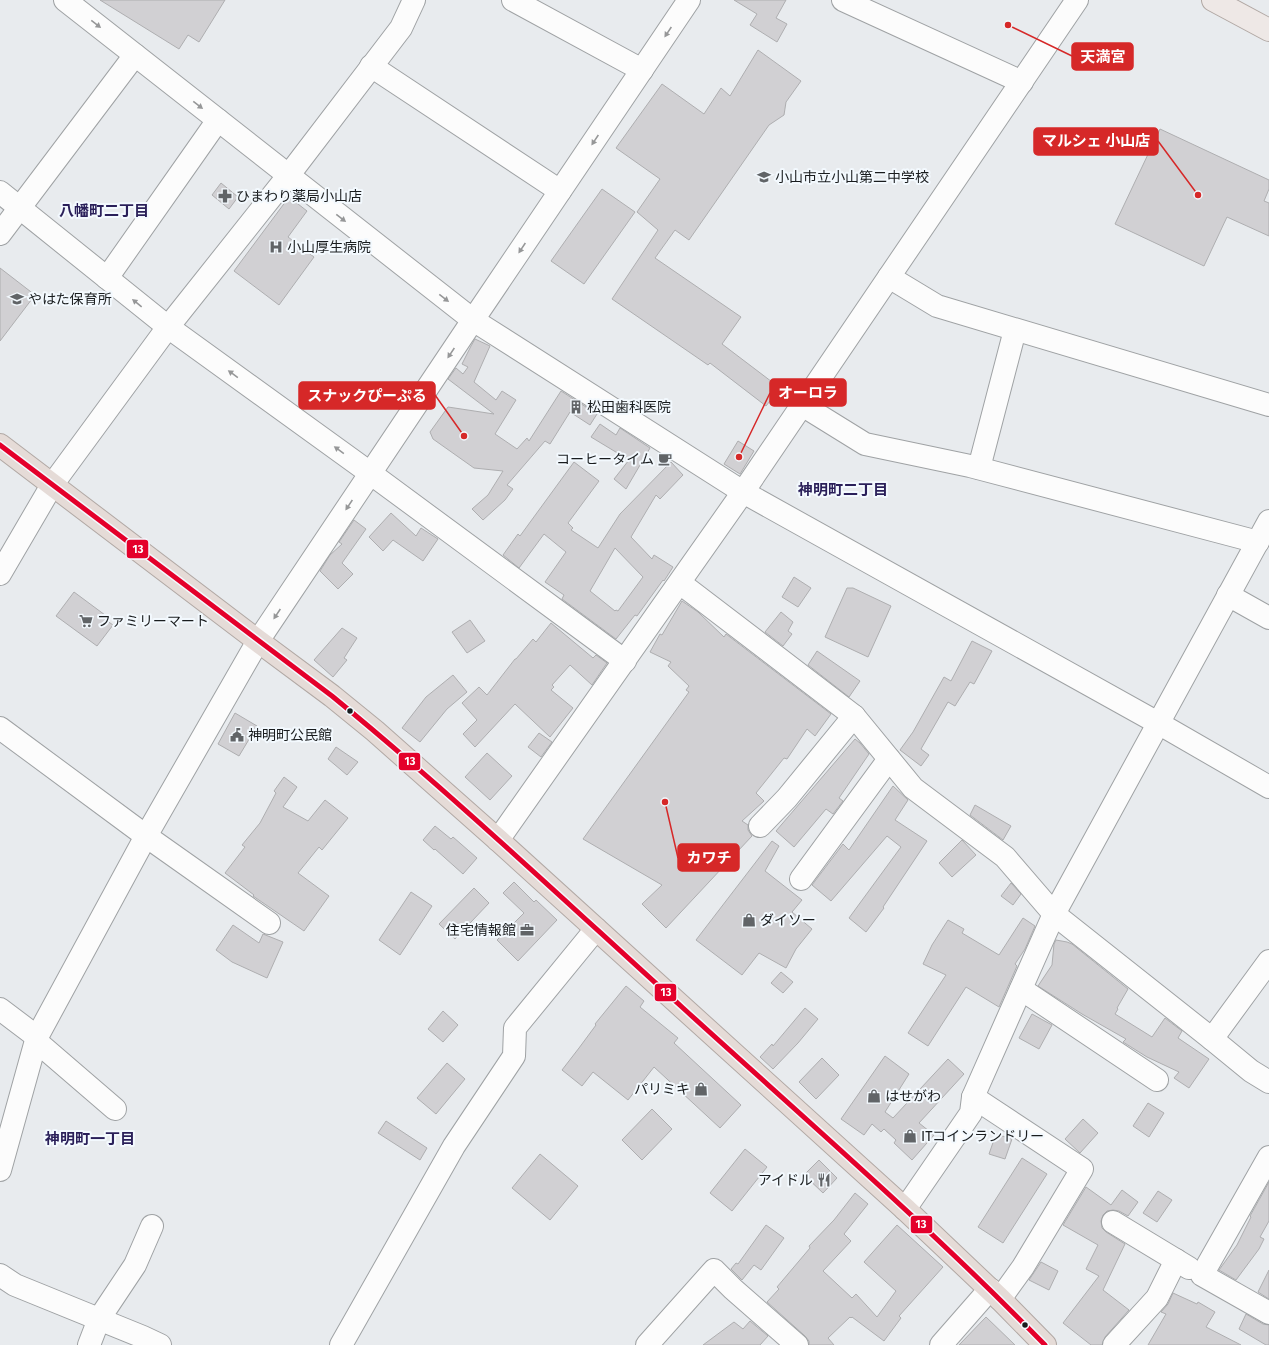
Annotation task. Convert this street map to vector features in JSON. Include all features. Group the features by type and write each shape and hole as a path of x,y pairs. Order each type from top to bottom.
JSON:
{"highway":[{"path":"0,445 258,642 332,696 375,732 498,840 904,1209 995,1294 1045,1345"}],"main road":[{"path":"1213,0 1269,30"}],"street":[{"path":"66,0 473,320 743,492 1158,722 1269,786"},
{"path":"0,574 52,484 168,327 288,176 401,28 414,0"},
{"path":"513,0 642,70"},
{"path":"0,1170 37,1039 146,836 258,642 370,473 689,0"},
{"path":"843,0 1022,82"},
{"path":"498,840 743,492 1077,0"},
{"path":"0,234 135,55"},
{"path":"371,66 560,191"},
{"path":"107,278 218,120"},
{"path":"0,192 168,327 370,473 625,661"},
{"path":"889,277 937,306 1269,405"},
{"path":"979,468 1015,330"},
{"path":"802,405 864,444 979,468 1258,542"},
{"path":"904,1209 971,1113 973,1097 1054,914 1269,521"},
{"path":"680,582 854,716 913,788 1005,857 1054,914 1212,1038 1251,1071 1269,1082"},
{"path":"1228,595 1269,618"},
{"path":"760,826 787,798 854,716"},
{"path":"0,728 146,836 269,923"},
{"path":"801,879 889,759"},
{"path":"341,1345 454,1146 514,1056 515,1028 596,929"},
{"path":"1212,1038 1269,962"},
{"path":"1021,990 1157,1080"},
{"path":"0,1009 37,1039 115,1109"},
{"path":"941,1345 1024,1267 1082,1169 973,1097"},
{"path":"1202,1276 1269,1157"},
{"path":"1113,1222 1202,1276 1269,1314"},
{"path":"89,1345 99,1319 135,1266 152,1226"},
{"path":"1114,1345 1157,1298 1176,1260"},
{"path":"647,1345 714,1270 733,1290 797,1345"},
{"path":"0,1276 15,1285 160,1345"}],"building":[{"path":"100,0 225,0 199,42 188,35 179,49"},
{"path":"734,0 786,0 776,18 787,24 777,42 750,25 757,14"},
{"path":"758,50 801,81 786,102 784,115 769,125 689,240 675,230 655,258 741,317 722,344 780,388 766,406 710,363 708,365 612,299 658,230 637,212 660,179 616,148 662,84 704,114 721,88 730,96"},
{"path":"1160,129 1269,180 1269,189 1264,201 1269,203 1269,236 1227,217 1204,266 1115,224"},
{"name":"ひまわり薬局小山店","path":"221,183 238,197 229,209 212,195"},
{"path":"602,189 635,212 584,284 551,261"},
{"name":"小山厚生病院","path":"289,197 307,211 288,237 314,257 279,305 234,271"},
{"path":"0,268 35,295 0,341"},
{"path":"475,339 490,346 474,382 496,400 502,391 516,400 495,434 517,449 527,438 529,441 561,391 597,414 590,425 570,412 550,444 545,441 507,485 513,489 505,500 483,520 472,509 488,495 503,471 474,468 433,439 430,432 448,407 494,414 448,379 456,368 463,374 468,367 462,364"},
{"path":"600,424 616,435 620,428 650,448 626,489 614,479 629,460 591,437"},
{"path":"738,441 754,451 740,474 724,464"},
{"path":"574,462 599,481 568,523 573,528 571,530 598,548 620,514 671,462 683,475 660,499 656,495 631,537 652,559 654,555 673,567 637,616 635,615 616,639 562,599 564,595 545,582 566,552 544,534 519,568 503,555 518,534 520,536","holes":["615,548 643,577 618,611 615,611 590,591"]},
{"path":"391,513 416,536 421,528 438,539 423,561 393,540 383,551 369,537"},
{"path":"354,520 366,529 342,563 353,574 338,589 320,571 330,555 342,544 339,542"},
{"path":"794,577 811,588 798,607 782,597"},
{"path":"847,588 853,588 891,606 868,657 825,637"},
{"name":"ファミリーマート","path":"74,592 105,615 103,618 113,625 97,646 56,616"},
{"path":"682,601 698,612 724,637 726,634 831,714 815,736 807,729 787,759 784,758 756,793 764,801 742,821 748,825 748,830 752,836 666,928 642,904 662,885 583,839 689,692 686,690 689,686 668,666 671,662 650,652"},
{"path":"781,612 793,622 788,631 792,634 783,646 765,632"},
{"path":"470,620 485,641 467,653 452,632"},
{"path":"551,623 593,658 596,655 607,663 592,685 570,665 552,685 554,687 551,690 573,708 550,737 515,704 475,747 463,734 477,720 462,703 479,687 487,695 515,659 533,639 536,642"},
{"path":"342,628 357,638 344,658 347,660 333,677 314,660"},
{"path":"972,641 992,651 974,684 970,682 955,706 948,702 921,749 929,755 921,766 900,750 913,732 944,677 951,681"},
{"path":"817,651 860,681 849,697 808,665"},
{"path":"453,675 467,692 447,709 420,742 402,728 426,697"},
{"name":"神明町公民館","path":"235,713 257,726 239,756 218,744"},
{"path":"539,733 552,742 541,757 528,747"},
{"path":"855,739 869,754 839,798 843,801 833,814 826,809 794,847 776,831"},
{"path":"336,747 358,762 347,775 328,759"},
{"path":"487,753 512,776 490,800 465,777"},
{"path":"284,777 297,787 283,807 308,821 325,800 348,818 322,850 319,847 298,873 329,896 304,931 253,896 254,895 225,873 245,847 242,845 260,823 276,793 274,791"},
{"path":"893,786 908,800 895,820 927,841 883,907 884,908 866,932 849,918 901,847 887,836 831,901 812,885 843,844 849,850"},
{"path":"975,805 1011,826 1003,840 970,815"},
{"path":"435,826 451,839 453,837 477,858 463,874 423,840"},
{"path":"962,840 976,855 952,877 939,863"},
{"name":"ダイソー","path":"772,841 779,846 765,871 802,900 792,912 812,929 796,949 786,968 759,953 742,975 696,940"},
{"name":"住宅情報館","path":"514,882 534,902 536,900 557,920 518,961 497,940 524,913 503,893"},
{"path":"1011,883 1021,894 1013,905 1001,896"},
{"path":"474,888 489,903 455,939 439,924"},
{"path":"411,892 432,906 400,955 379,940"},
{"path":"1023,918 1035,926 1025,949 1015,964 1017,966 999,1007 966,987 928,1046 908,1033 946,975 923,964 932,945 948,920 964,929 962,933 999,955"},
{"path":"233,925 259,943 263,934 283,942 267,978 232,962 216,950"},
{"path":"1056,940 1072,944 1128,989 1115,1014 1152,1037 1165,1018 1182,1031 1178,1038 1209,1059 1189,1088 1174,1078 1179,1072 1147,1057 1123,1042 1126,1039 1082,1014 1038,986 1052,965 1054,944"},
{"path":"781,972 793,982 783,993 771,983"},
{"path":"626,986 644,1001 640,1007 678,1038 674,1043 741,1105 720,1128 654,1067 628,1100 593,1072 582,1086 562,1070 596,1025 595,1024"},
{"path":"805,1008 818,1019 773,1069 760,1057 772,1044 773,1046"},
{"path":"443,1011 458,1025 443,1042 428,1029"},
{"path":"1032,1014 1052,1025 1039,1049 1019,1038"},
{"path":"885,1056 909,1074 885,1112 893,1118 948,1059 964,1074 919,1123 934,1135 912,1160 894,1143 896,1140 884,1129 881,1132 872,1124 864,1135 841,1119"},
{"path":"822,1058 839,1075 816,1099 799,1082"},
{"path":"447,1063 465,1079 436,1114 417,1098"},
{"path":"1148,1103 1164,1113 1149,1137 1133,1126"},
{"path":"652,1109 672,1129 642,1160 622,1140"},
{"path":"1083,1119 1098,1133 1080,1153 1065,1139"},
{"path":"386,1121 427,1148 420,1160 378,1133"},
{"path":"996,1134 1012,1139 1005,1159 989,1154"},
{"path":"745,1149 767,1167 732,1211 710,1193"},
{"path":"540,1154 578,1186 550,1220 512,1188"},
{"path":"1022,1158 1047,1174 1003,1243 978,1227"},
{"path":"819,1160 837,1178 823,1193 804,1175"},
{"path":"1269,1182 1269,1221 1260,1237 1264,1239 1259,1249 1236,1280 1219,1270 1237,1245 1251,1217 1250,1216"},
{"path":"1086,1187 1111,1205 1122,1190 1138,1202 1128,1216 1119,1211 1107,1211 1103,1215 1101,1221 1102,1228 1106,1232 1125,1244 1103,1290 1129,1310 1105,1337 1102,1345 1091,1345 1063,1323 1099,1276 1086,1269 1098,1245 1063,1225"},
{"path":"1158,1191 1172,1200 1157,1222 1143,1213"},
{"path":"855,1193 868,1204 844,1234 851,1241 823,1271 852,1298 856,1294 877,1317 896,1291 864,1262 897,1225 943,1267 899,1316 901,1318 884,1341 850,1317 828,1338 834,1345 809,1345 809,1341 805,1336 767,1302 779,1289 777,1287 810,1248 809,1246 834,1220"},
{"path":"766,1225 784,1238 761,1270 754,1265 742,1280 731,1269 736,1263 738,1264"},
{"path":"1041,1262 1058,1271 1049,1290 1029,1280"},
{"path":"1269,1270 1269,1299 1258,1292"},
{"path":"1173,1293 1197,1304 1198,1302 1215,1312 1206,1327 1241,1345 1148,1345 1166,1314 1161,1312 1168,1304"},
{"path":"1246,1314 1263,1324 1269,1325 1269,1345 1266,1345 1239,1329"},
{"path":"986,1317 1015,1345 959,1345"},
{"path":"750,1321 768,1336 760,1345 703,1345 734,1322 743,1329"}],"transit line":[{"name":"13","path":"0,445 332,696 422,772 867,1174 957,1258 1045,1345"}],"place":[{"name":"天満宮","path":"1008,25"},
{"name":"小山市立小山第二中学校","path":"764,177"},
{"name":"マルシェ 小山店","path":"1198,195"},
{"name":"ひまわり薬局小山店","path":"225,196"},
{"name":"小山厚生病院","path":"276,247"},
{"name":"やはた保育所","path":"17,299"},
{"name":"松田歯科医院","path":"576,407"},
{"name":"スナックぴーぷる","path":"464,436"},
{"name":"オーロラ","path":"739,457"},
{"name":"コーヒータイム","path":"665,459"},
{"name":"ファミリーマート","path":"86,621"},
{"name":"神明町公民館","path":"237,735"},
{"name":"カワチ","path":"665,802"},
{"name":"ダイソー","path":"749,920"},
{"name":"住宅情報館","path":"527,930"},
{"name":"パリミキ","path":"701,1089"},
{"name":"はせがわ","path":"874,1096"},
{"name":"ITコインランドリー","path":"910,1136"},
{"name":"アイドル","path":"824,1180"}],"district":[{"name":"八幡町二丁目","path":"104,211"},
{"name":"神明町二丁目","path":"843,490"},
{"name":"神明町一丁目","path":"90,1139"}]}
